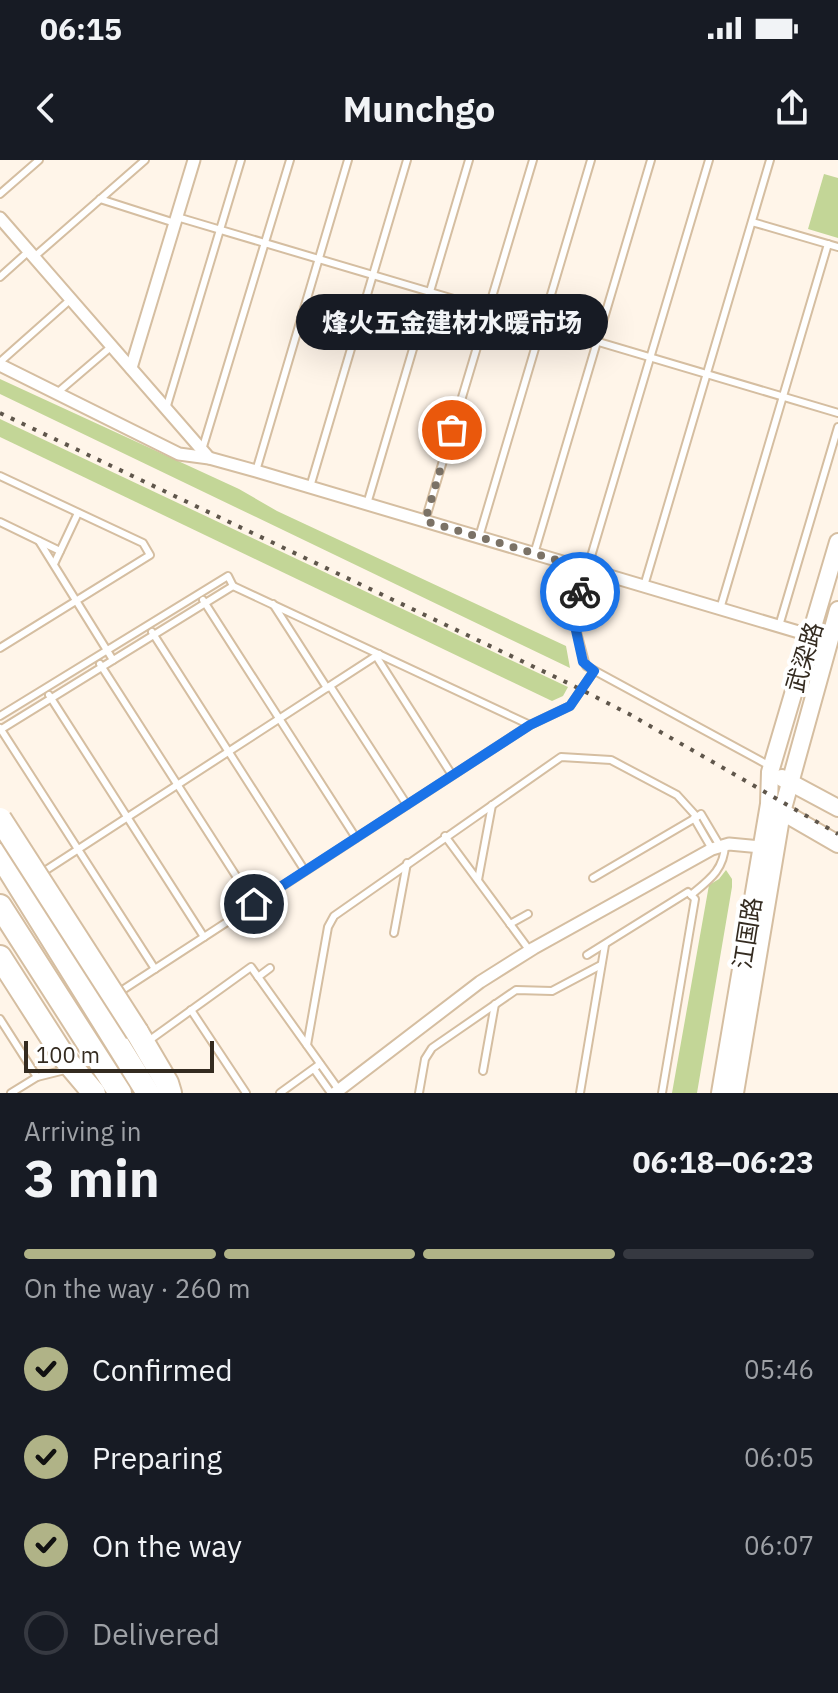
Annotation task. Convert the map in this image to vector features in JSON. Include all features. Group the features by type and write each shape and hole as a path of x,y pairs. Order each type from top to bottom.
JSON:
{"highway":[{"path":"0,819 141,1038 170,1093"},
{"path":"0,855 148,1093"},
{"path":"0,906 120,1093"},
{"path":"0,957 94,1093"}],"main road":[{"name":"武梁路","path":"770,770 838,542"},
{"name":"武梁路","path":"791,782 838,610"},
{"path":"770,770 838,808"},
{"name":"江国路","path":"735,1093 776,808 770,770"},
{"name":"江国路","path":"720,1093 761,847 776,808 791,782"},
{"path":"776,808 838,844"}],"street":[{"path":"131,368 194,160"},
{"path":"0,218 206,454"},
{"path":"0,363 179,454 206,454 829,641"},
{"path":"335,1092 480,982 530,951 719,847 761,847"}],"lane":[{"path":"0,194 39,160"},
{"path":"0,277 145,160"},
{"path":"166,409 241,160"},
{"path":"206,454 290,160"},
{"path":"256,471 348,160"},
{"path":"310,487 407,160"},
{"path":"367,504 469,160"},
{"path":"425,521 533,160"},
{"path":"479,537 591,160"},
{"path":"534,554 651,160"},
{"path":"709,160 573,617 583,662 594,671 770,770"},
{"path":"644,586 770,161 761,160"},
{"path":"100,199 265,243 838,413"},
{"path":"752,222 838,247"},
{"path":"720,609 828,244"},
{"path":"0,363 71,299"},
{"path":"57,393 112,346"},
{"path":"779,626 838,427"},
{"path":"0,476 143,543 150,555 0,648"},
{"path":"54,564 78,513"},
{"path":"0,522 60,551"},
{"path":"39,541 113,660"},
{"path":"0,716 228,576 233,586 530,725"},
{"path":"155,969 0,729 233,586"},
{"path":"199,594 356,838"},
{"path":"273,604 407,805"},
{"path":"148,625 305,871"},
{"path":"35,878 377,655"},
{"path":"377,655 452,775"},
{"path":"96,657 254,904"},
{"path":"101,1004 530,725 570,706 594,671"},
{"path":"45,689 204,937"},
{"path":"307,1045 330,922 338,912 556,758 603,758 682,799 724,856 719,869 691,895"},
{"path":"478,880 492,804"},
{"path":"593,878 695,818"},
{"path":"445,836 530,951"},
{"path":"394,933 407,863"},
{"path":"587,955 688,892 695,899 662,1093"},
{"path":"510,924 528,914"},
{"path":"580,1093 605,945"},
{"path":"419,1093 427,1053 495,1004 520,988 552,991 601,965"},
{"path":"141,1038 191,1010 251,967 307,1045 317,1067 335,1092"},
{"path":"258,977 270,968"},
{"path":"483,1071 495,1004"},
{"path":"191,1010 246,1093"},
{"path":"0,1019 37,1077"},
{"path":"11,1093 37,1077 73,1065"},
{"path":"280,1093 317,1067"}],"green space":[{"path":"824,174 838,178 838,238 808,229"},
{"path":"0,379 239,489 277,511 566,646 570,668 0,394"},
{"path":"0,419 568,687 563,696 552,701 0,437"},
{"path":"726,870 732,879 732,887 697,1093 672,1093 709,885"}],"railway":[{"path":"0,413 570,684 631,715 838,834"}],"way so far":[{"path":"452,430 425,521 587,569 580,592"}],"place":[{"name":"烽火五金建材水暖市场","path":"452,430"}],"route":[{"path":"254,904 530,725 570,706 594,671 583,662 573,617 580,592"}]}
